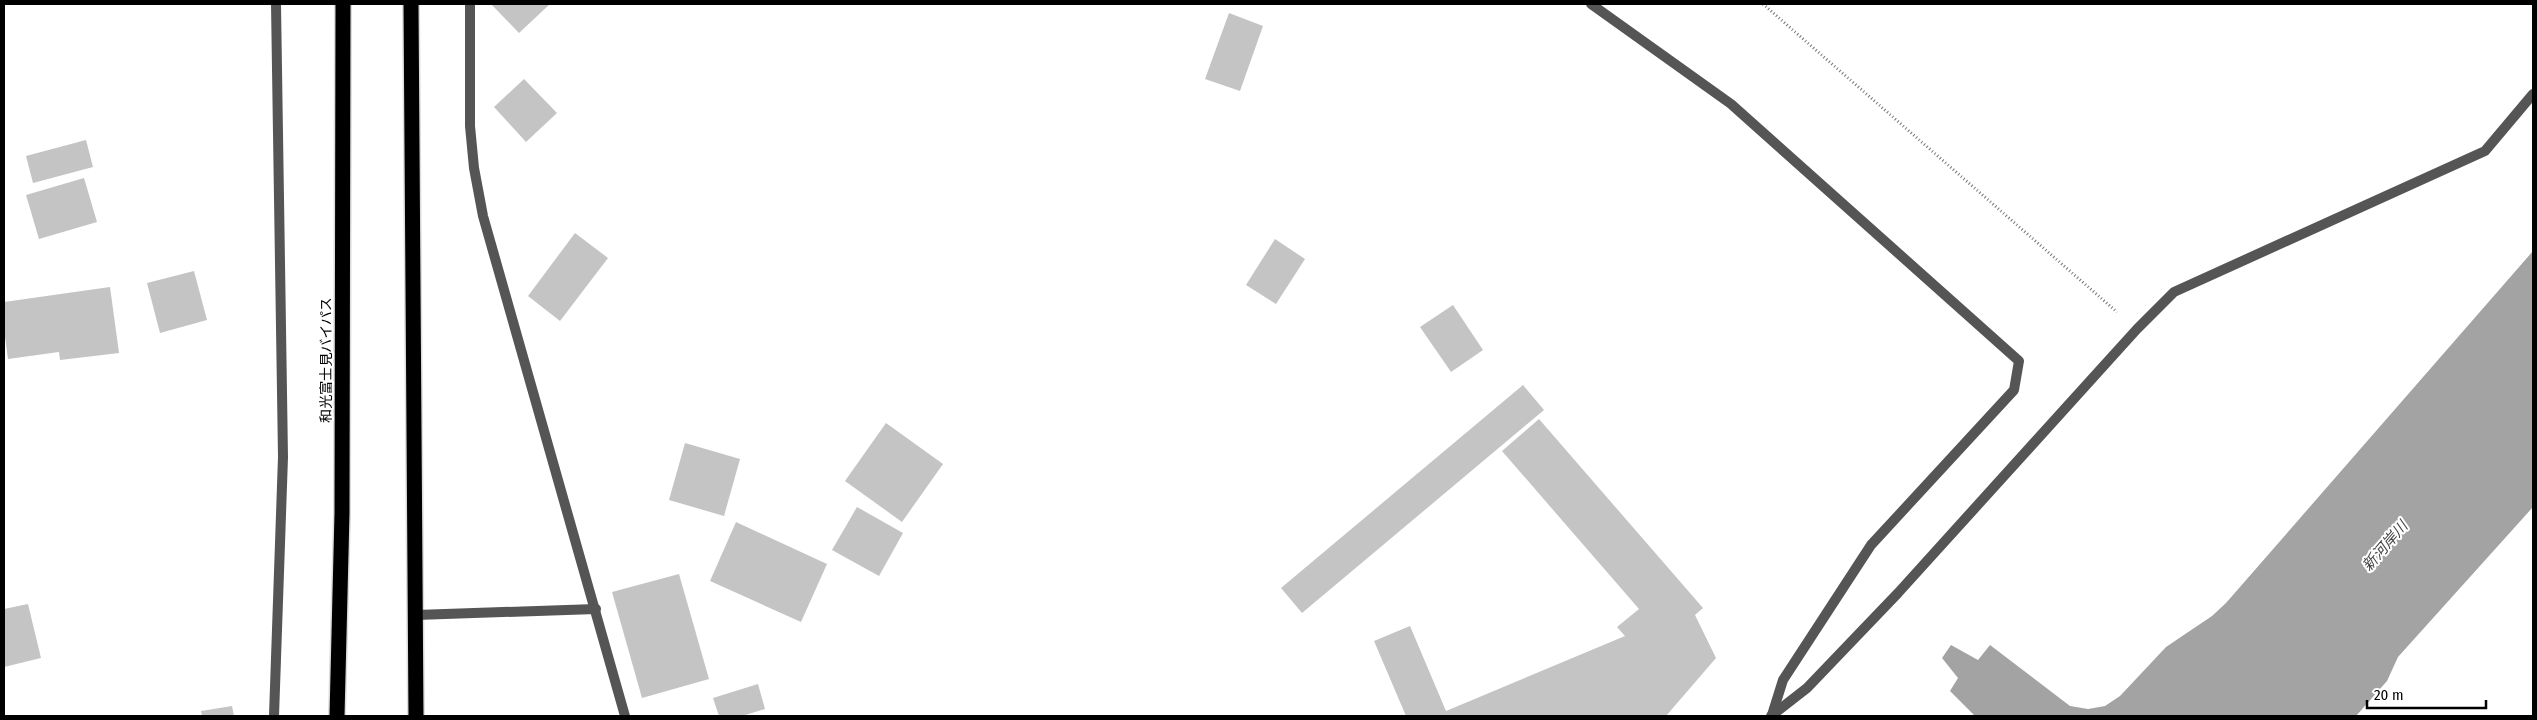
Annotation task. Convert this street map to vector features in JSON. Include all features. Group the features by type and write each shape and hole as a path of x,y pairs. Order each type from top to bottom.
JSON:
{"highway":[{"name":"和光富士見バイパス","path":"337,716 342,503 343,4"},
{"path":"412,4 416,716"}],"street":[{"path":"274,716 283,457 276,4"},
{"path":"470,4 470,126 474,168 483,216 625,716"},
{"path":"1591,4 1730,104 2018,361 2014,390 1871,545 1783,680 1771,716"},
{"path":"1771,716 1807,688 1898,593 2137,328 2174,292 2485,151 2533,94"},
{"path":"416,615 596,609"}],"path":[{"path":"1763,4 2137,328"}],"water":[{"name":"新河岸川","path":"2533,251 2533,507 2398,657 2387,681 2356,716 1975,716 1950,691 1958,678 1942,658 1951,645 1978,660 1990,645 2070,706 2088,709 2105,706 2120,696 2166,647 2212,616 2226,603"}],"building":[{"path":"491,4 550,4 519,33"},
{"path":"1229,13 1263,26 1240,91 1205,79"},
{"path":"524,79 557,113 526,142 494,107"},
{"path":"86,140 93,167 33,183 26,156"},
{"path":"84,178 97,222 39,239 26,195"},
{"path":"575,233 608,258 560,321 528,296"},
{"path":"1275,239 1305,259 1276,304 1246,285"},
{"path":"194,271 207,320 160,333 147,283"},
{"path":"110,287 119,353 60,360 59,352 8,359 4,329 4,302"},
{"path":"1453,305 1483,350 1451,372 1420,327"},
{"path":"1523,385 1544,410 1302,613 1281,588"},
{"path":"1539,419 1703,608 1695,615 1716,658 1666,716 1406,716 1374,641 1410,626 1446,711 1625,636 1617,627 1639,609 1502,451"},
{"path":"886,423 943,464 902,522 845,481"},
{"path":"685,443 740,459 724,516 669,500"},
{"path":"857,507 903,533 879,576 832,550"},
{"path":"736,522 827,564 801,622 710,581"},
{"path":"679,574 709,679 642,698 612,592"},
{"path":"28,604 41,658 4,667 4,609"},
{"path":"758,684 765,709 742,716 719,716 713,698"},
{"path":"232,706 234,716 202,716 201,711"}]}
